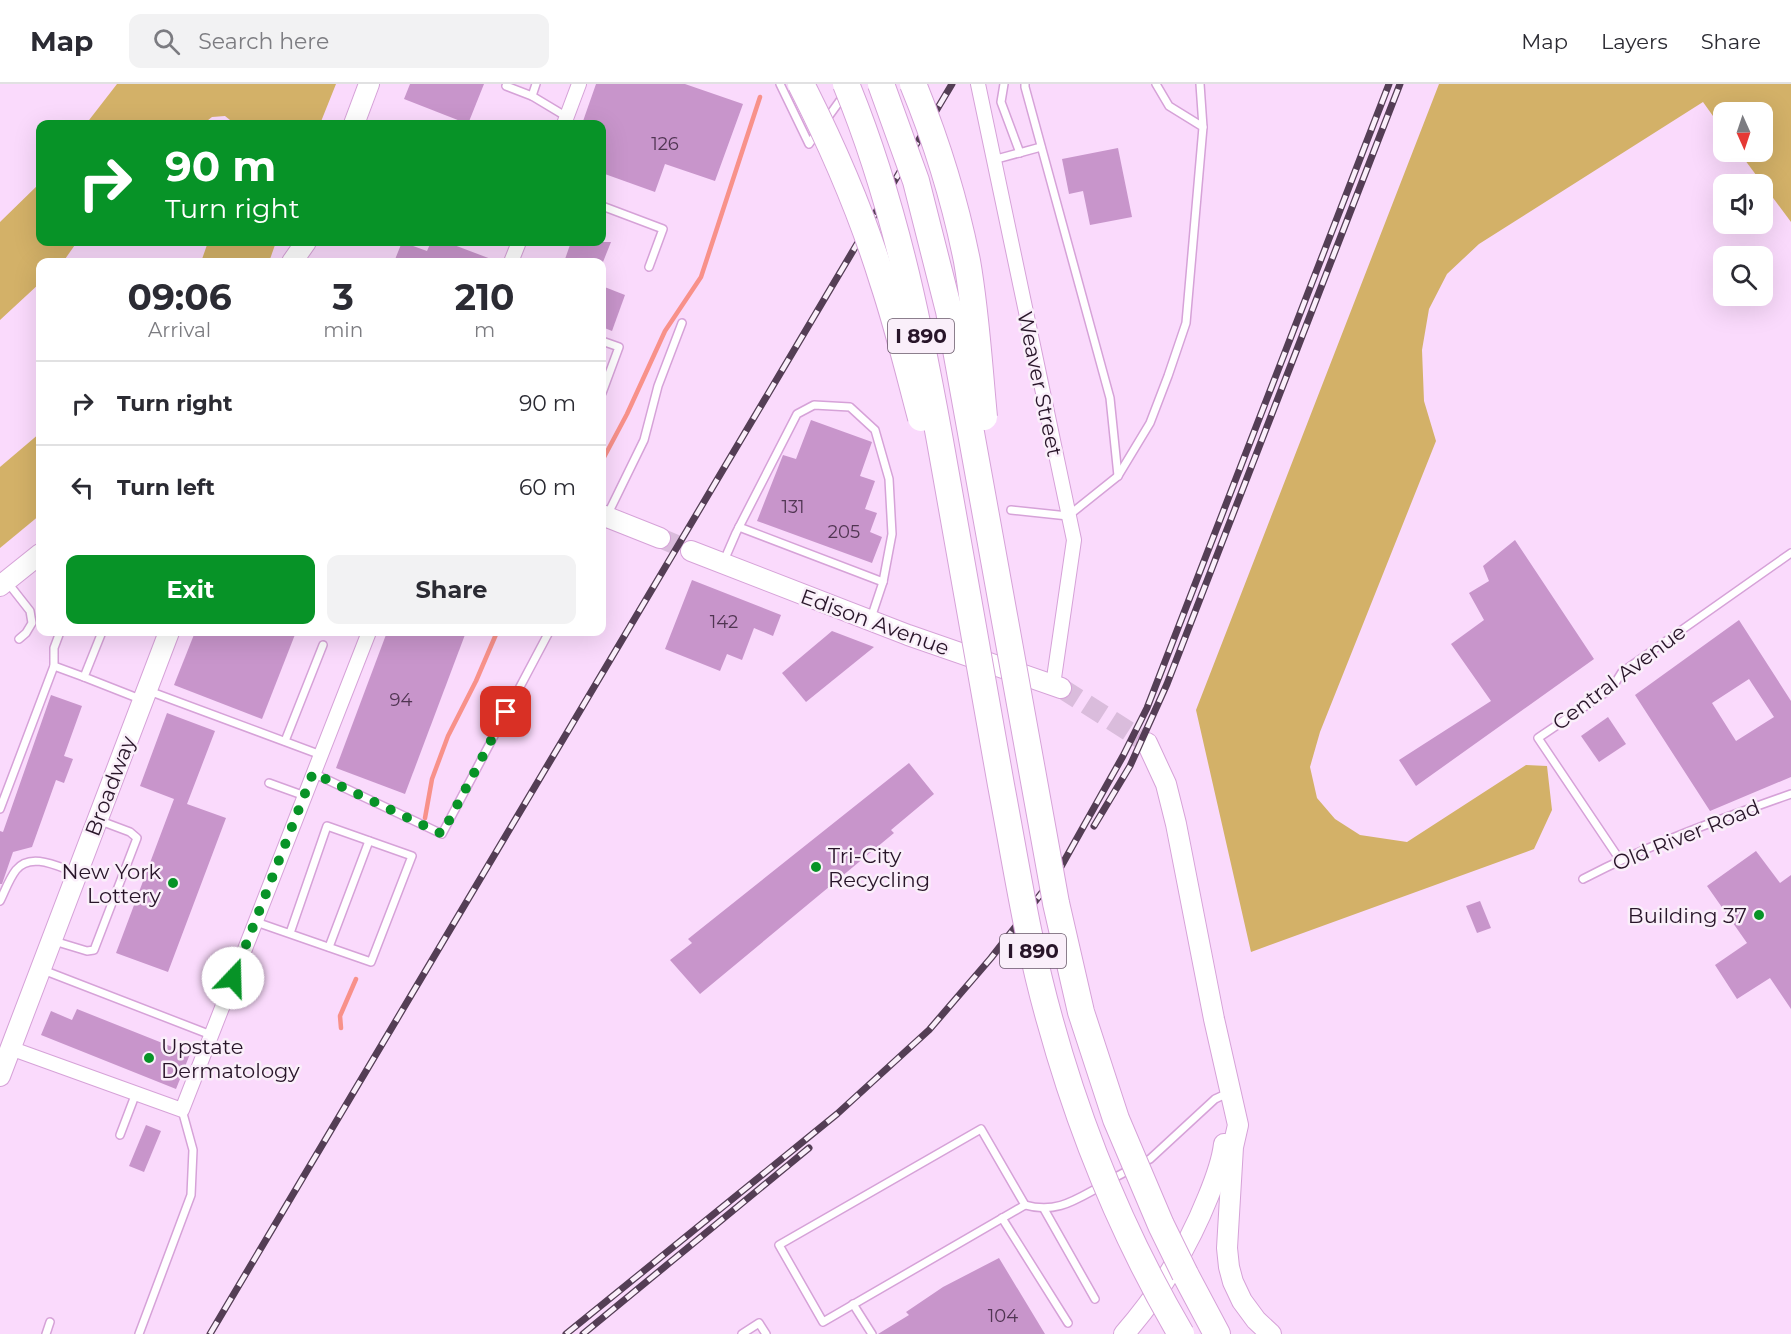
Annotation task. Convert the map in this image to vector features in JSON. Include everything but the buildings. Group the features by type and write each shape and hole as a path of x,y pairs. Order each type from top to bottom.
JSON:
{"highway":[{"path":"801,84 835,155 884,282 968,596"},
{"name":"I 890","path":"846,84 882,181 908,276 926,361 1024,909 1049,1020 1066,1075 1107,1184 1156,1289 1181,1334"},
{"name":"I 890","path":"881,84 916,182 939,269 958,355 1056,903 1081,1012 1112,1108 1137,1172 1166,1235 1215,1328"},
{"path":"913,84 945,179 967,262 978,353 1000,590"},
{"path":"1156,1289 1174,1334"}],"street":[{"path":"356,120 369,84"},
{"path":"565,120 579,84"},
{"name":"Weaver Street","path":"978,84 1074,540 1057,687"},
{"path":"606,520 660,538"},
{"name":"Edison Avenue","path":"691,551 870,621 1057,687"},
{"path":"3,584 36,557"},
{"name":"Broadway","path":"0,1076 5,1046 40,969 167,636"},
{"path":"5,1046 182,1110 367,636"},
{"path":"1148,743 1166,784 1176,824 1227,1093 1238,1125 1233,1147 1227,1248 1233,1282 1242,1301 1256,1320 1271,1334"},
{"path":"1124,1334 1166,1280 1206,1202 1224,1147 1227,1093"}],"lane":[{"path":"507,84 506,86 532,96 564,120"},
{"path":"532,96 536,84"},
{"path":"780,84 809,144 851,84"},
{"path":"1004,84 1001,102 1020,153"},
{"path":"1025,84 1110,398 1118,477"},
{"path":"1155,84 1169,106 1203,128"},
{"path":"1011,510 1068,516 1118,477 1150,423 1185,323 1203,128 1200,84"},
{"path":"993,160 1041,147"},
{"path":"606,208 663,229 649,267"},
{"path":"606,513 644,440 658,386 682,323"},
{"path":"606,342 619,347 606,382"},
{"path":"723,564 739,527 797,414 814,405 850,407 875,430 889,479 892,534 883,582 870,621"},
{"path":"739,527 883,582"},
{"name":"Central Avenue","path":"1620,860 1538,738 1612,688 1622,672 1791,553"},
{"path":"3,584 30,611 32,623 19,639"},
{"path":"0,809 54,666 54,648 58,636"},
{"path":"84,678 100,636"},
{"path":"313,773 442,834 547,636"},
{"path":"285,741 323,645"},
{"path":"54,666 84,678 144,695 321,754"},
{"path":"269,783 304,796"},
{"name":"Old River Road","path":"1583,879 1687,831 1791,794"},
{"path":"51,940 87,951 93,950 137,838 130,831 97,820"},
{"path":"255,922 371,962 412,856 327,826 290,933"},
{"path":"329,947 369,841"},
{"path":"0,901 16,869 32,861 77,873"},
{"path":"40,969 211,1035"},
{"path":"120,1135 136,1093"},
{"path":"1025,1205 981,1129 778,1245 823,1322 1025,1205 1044,1209 1059,1207 1150,1159 1205,1108 1227,1093"},
{"path":"139,1334 191,1195 193,1150 182,1110"},
{"path":"1044,1209 1095,1299"},
{"path":"1002,1218 1068,1323"},
{"path":"853,1304 872,1334"},
{"path":"46,1334 50,1322"},
{"path":"742,1334 759,1323 766,1334"}],"shaded area":[{"path":"117,84 336,84 322,120 230,120 225,116 212,117 208,120 89,120"},
{"path":"1439,84 1791,84 1791,222 1773,198 1773,174 1755,174 1746,162 1773,162 1773,102 1713,102 1713,116 1703,102 1479,244 1447,274 1429,309 1422,350 1424,401 1436,441 1320,732 1310,767 1317,798 1335,819 1360,835 1407,842 1526,765 1547,766 1552,810 1534,849 1251,952 1196,710"},
{"path":"36,187 36,246 74,246 66,258 36,258 36,287 0,320 0,222"},
{"path":"207,246 275,246 270,258 202,258"},
{"path":"36,436 36,518 0,548 0,467"}],"waterway":[{"path":"606,453 665,331 701,277 760,97"},
{"path":"425,818 432,779 448,736 476,681 495,636"},
{"path":"341,1028 340,1016 356,979"}],"tunnel":[{"path":"660,538 691,551"},
{"path":"1061,688 1147,743"}],"railway":[{"path":"210,1334 952,84"},
{"path":"566,1334 837,1114 929,1030 991,958 1058,872 1123,756 1147,708 1389,84"},
{"path":"1094,826 1130,766 1167,684 1400,84"},
{"path":"583,1334 809,1148"}],"place":[{"name":"Tri-City Recycling","path":"816,867"},
{"name":"New York Lottery","path":"173,883"},
{"name":"Building 37","path":"1759,915"},
{"name":"Upstate Dermatology","path":"149,1058"}],"route":[{"path":"233,978 313,773 442,834 506,712"}]}
